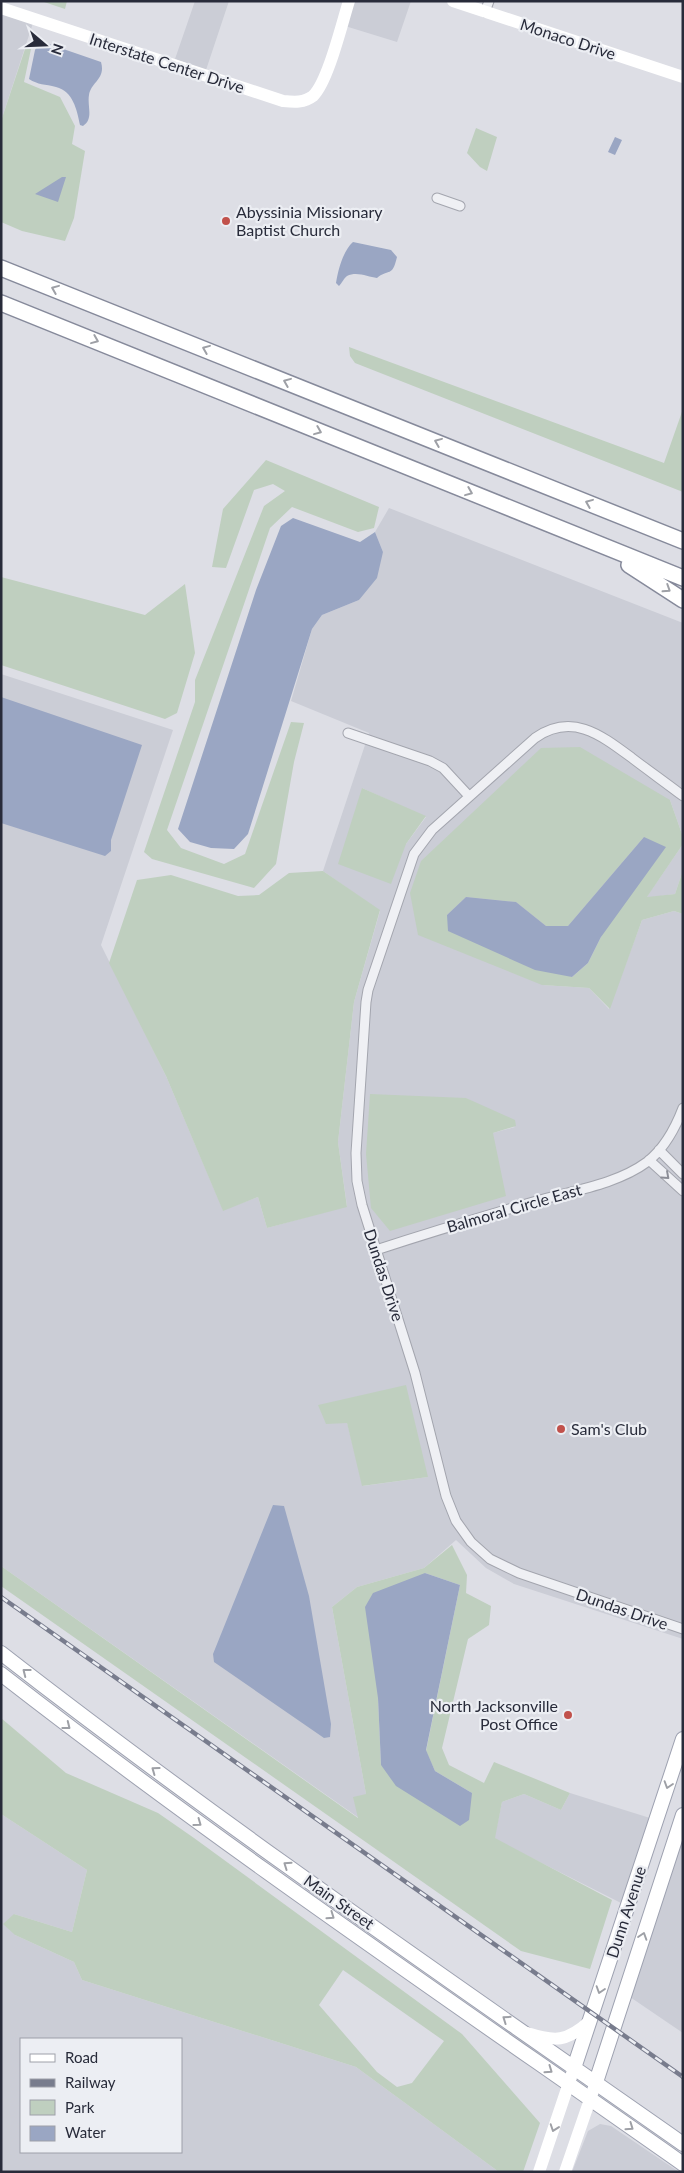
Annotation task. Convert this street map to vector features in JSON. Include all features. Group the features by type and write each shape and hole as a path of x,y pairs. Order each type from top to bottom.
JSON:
{"highway":[{"path":"1,268 683,541"},
{"path":"1,303 683,578"},
{"path":"615,513 683,531"},
{"path":"596,544 683,600"}],"main road":[{"name":"Main Street","path":"1,1653 130,1752 223,1820 683,2144"},
{"name":"Main Street","path":"1,1674 119,1765 683,2164"},
{"name":"Dunn Avenue","path":"574,2068 683,1739"},
{"name":"Dunn Avenue","path":"596,2082 683,1814"}],"street":[{"name":"Interstate Center Drive","path":"1,8 283,101 296,102 305,100 318,91 349,1"},
{"name":"Monaco Drive","path":"453,1 487,7 683,77"},
{"path":"437,198 460,206"},
{"name":"Dundas Drive","path":"683,796 600,734 573,726 560,727 543,732 468,795 432,830 414,854 368,990 356,1168 362,1205 416,1373 446,1496 456,1521 470,1542 490,1559 519,1574 683,1629"},
{"path":"348,733 430,761 443,768 468,795"},
{"name":"Balmoral Circle East","path":"376,1250 590,1186 634,1170 649,1160 659,1150 669,1137 683,1108"},
{"path":"659,1150 683,1174"},
{"path":"649,1160 683,1191"},
{"path":"119,1765 130,1752"},
{"path":"523,2032 545,2038 560,2039 578,2032 590,2021"},
{"name":"Dunn Avenue","path":"539,2172 574,2068"},
{"name":"Dunn Avenue","path":"565,2172 596,2082"}],"shaded area":[{"path":"195,1 229,1 206,70 175,59"},
{"path":"353,1 411,1 397,42 345,26"},
{"path":"1,12 33,23 1,121"},
{"path":"389,508 683,623 683,837 670,800 542,985 589,988 609,1009 642,920 674,911 683,914 683,1639 514,1584 486,1568 456,1540 424,1568 357,1587 332,1607 366,1794 359,1818 1,1566 1,674 173,730 101,945 166,1076 223,1210 258,1197 267,1228 347,1206 338,1142 354,1002 380,911 323,871 369,733 291,701 312,629 322,615 359,600 383,552 375,532","holes":["362,788 426,817 406,844","466,1098 515,1127 493,1133","347,1422 428,1477 363,1486"]},
{"path":"683,844 683,870 675,894 646,898"},
{"path":"570,1793 650,1818 621,1903 494,1839 502,1802 524,1794 561,1810"},
{"path":"1,1814 87,1870 72,1932 14,1914 15,1935 74,1962 82,1980 356,2067 499,2172 1,2172"},
{"path":"683,1837 683,2033 630,1997"},
{"path":"600,2124 611,2126 679,2172 572,2172 588,2131"}],"green space":[{"path":"41,1 67,1 65,9"},
{"path":"26,46 31,49 24,82 60,97 75,126 72,144 85,151 74,218 65,241 22,231 1,222 1,121"},
{"path":"476,128 497,137 487,171 480,167 467,153"},
{"path":"349,347 664,463 683,409 683,492 355,363 350,356"},
{"path":"266,460 379,507 374,528 358,532 292,507 270,528 167,830 181,848 224,864 245,854 291,722 304,723 294,762 276,864 254,888 152,859 144,852 195,702 195,680 264,506 285,491 273,484 254,490 226,568 212,567 223,509"},
{"path":"1,577 145,615 185,584 195,653 177,713 165,719 1,665"},
{"path":"580,747 670,800 683,837 683,844 647,897 675,894 683,870 683,914 674,911 642,920 610,1009 589,988 542,985 418,935 410,893 421,861 541,748","holes":["644,837 588,963 572,977 447,915 466,897 516,902 546,926 568,926"]},
{"path":"362,788 426,816 406,844 391,884 338,864"},
{"path":"323,871 380,910 354,1002 338,1142 347,1207 267,1228 258,1197 223,1211 166,1076 109,963 137,880 171,875 238,896 259,895 289,873"},
{"path":"370,1094 466,1098 515,1120 516,1126 493,1133 506,1196 390,1231 371,1208 366,1154"},
{"path":"406,1385 428,1477 362,1486 347,1423 326,1424 318,1405"},
{"path":"452,1545 467,1575 466,1593 491,1606 489,1625 468,1639 442,1748 449,1765 484,1783 494,1762 570,1793 561,1810 524,1794 502,1802 495,1838 612,1900 590,1969 521,1951 1,1586 1,1566 358,1818 353,1797 366,1794 332,1607 357,1587 424,1568","holes":["425,1573 460,1585 426,1751 435,1771 472,1793 381,1765 378,1698"]},
{"path":"1,1718 66,1773 158,1813 462,2034 540,2123 523,2172 499,2172 356,2067 82,1980 74,1962 15,1935 3,1924 14,1914 72,1932 87,1870 1,1814","holes":["343,1970 444,2041 412,2083 397,2087 377,2072 319,2005"]}],"water":[{"path":"43,42 101,62 102,73 90,91 89,116 83,126 80,125 76,107 62,89 29,79 35,50 38,44"},
{"path":"615,137 622,140 615,155 608,152"},
{"path":"62,177 66,177 58,202 35,194"},
{"path":"353,242 391,250 397,257 392,270 377,278 359,274 351,275 346,277 339,286 336,283 340,267 346,250"},
{"path":"293,518 360,542 375,532 383,552 377,578 359,600 322,615 312,629 248,834 234,849 211,848 190,842 178,829 256,590 281,526"},
{"path":"1,697 142,745 111,840 111,851 105,856 1,823"},
{"path":"644,837 666,847 601,937 588,963 572,977 535,970 448,931 447,915 466,897 516,902 546,926 568,926"},
{"path":"273,1505 284,1506 309,1596 331,1724 330,1737 324,1738 214,1662 213,1654"},
{"path":"425,1573 460,1585 426,1750 435,1771 472,1793 469,1820 460,1826 396,1786 381,1765 378,1698 365,1607 373,1593"}],"railway":[{"path":"1,1597 683,2077"}],"place":[{"name":"Abyssinia Missionary Baptist Church","path":"226,221"},
{"name":"Sam's Club","path":"561,1429"},
{"name":"North Jacksonville Post Office","path":"568,1715"}]}
